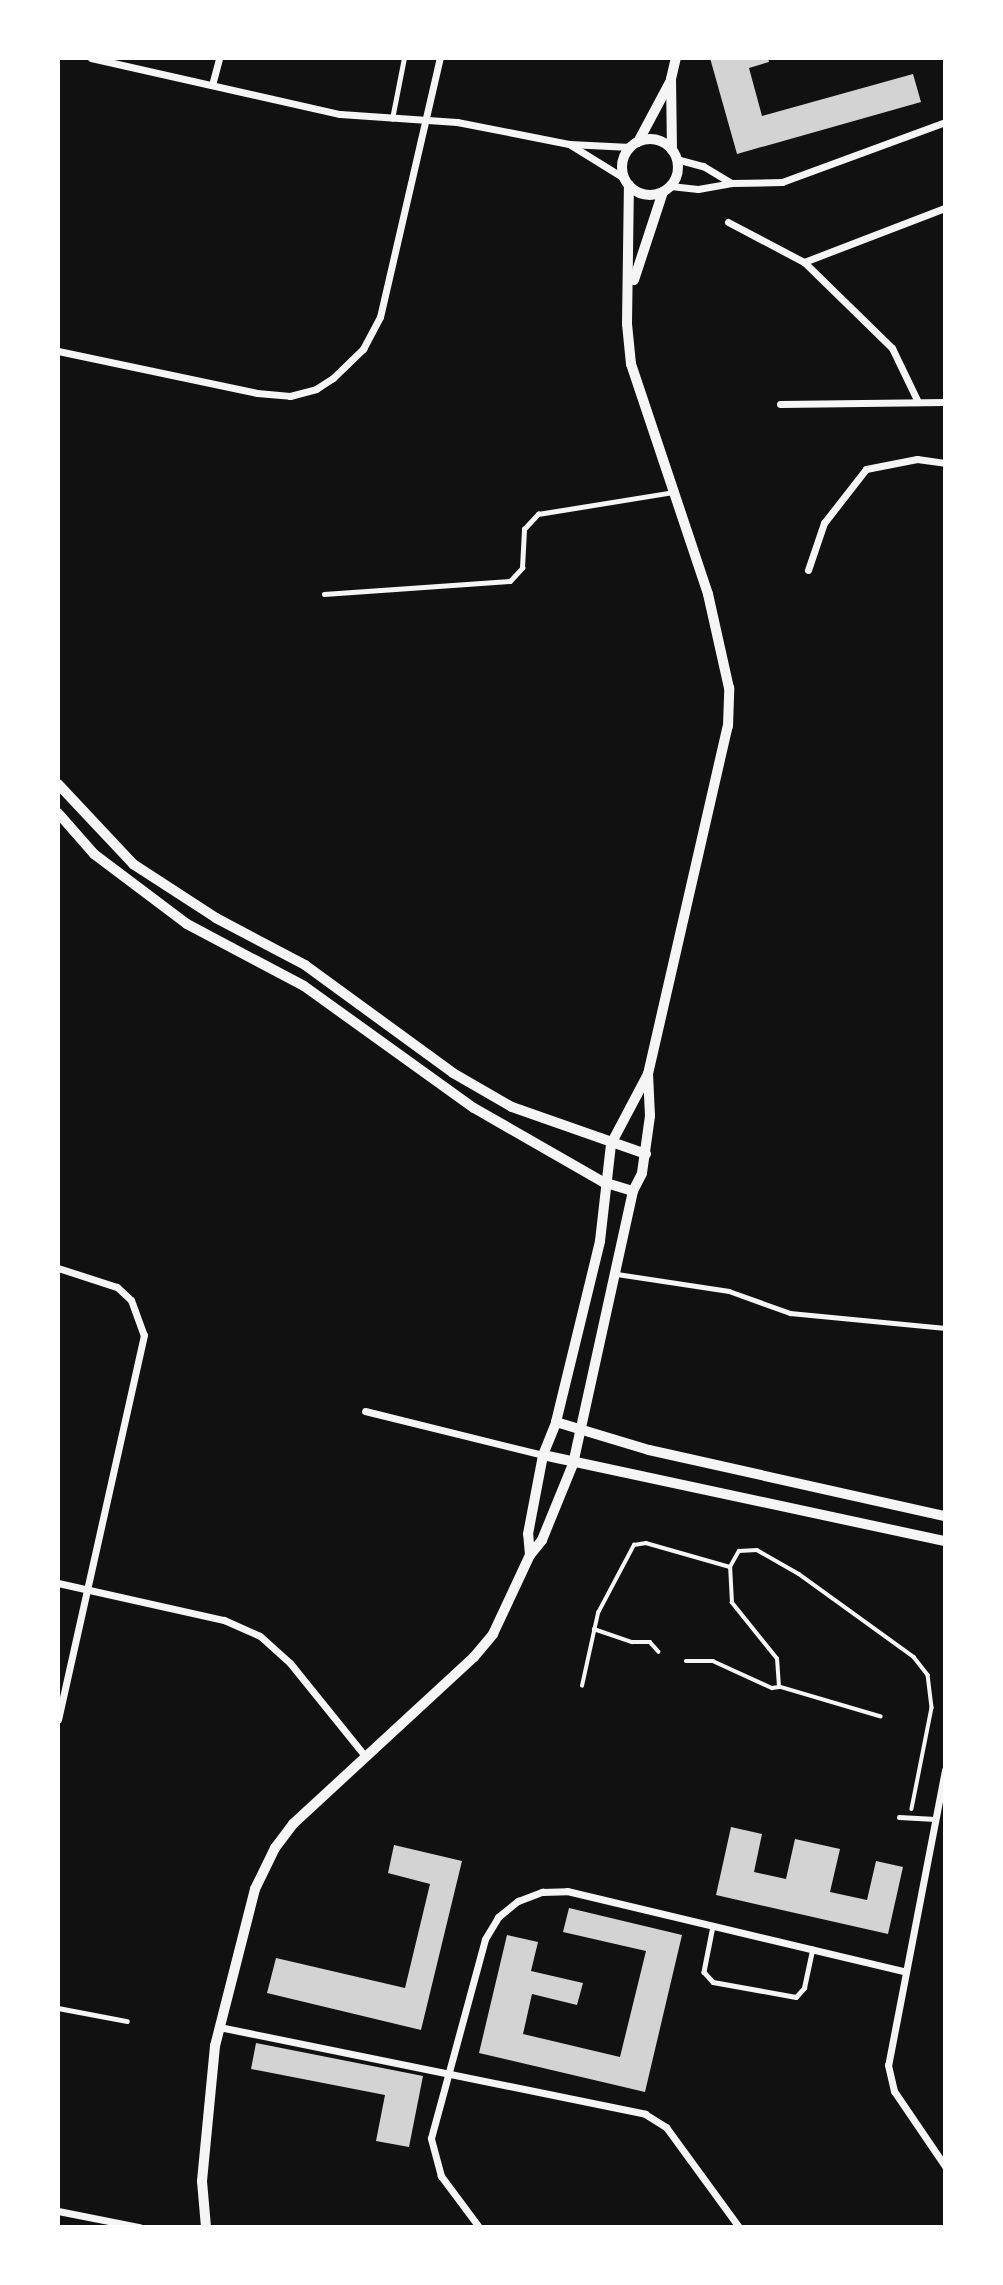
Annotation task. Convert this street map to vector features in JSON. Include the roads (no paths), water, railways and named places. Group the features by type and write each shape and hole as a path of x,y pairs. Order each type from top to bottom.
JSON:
{"street":[{"path":"91,58 340,114 484,125 569,144 634,145 657,140 674,155 702,166 731,183"},
{"path":"212,85 219,58"},
{"path":"58,351 257,393 290,396 316,389 363,349 380,317 440,58"},
{"path":"630,293 666,189 674,155 671,79 676,58"},
{"path":"530,1555 528,1534 543,1455 556,1422 600,1241 603,1182 611,1144 648,1074 728,726 729,688 721,646 631,364 627,182 622,162 671,79"},
{"path":"569,144 648,195 666,189 782,182 945,122"},
{"path":"804,262 945,208"},
{"path":"728,222 804,262 892,348 918,402"},
{"path":"780,404 945,402"},
{"path":"808,570 824,523 866,469 918,459 945,463"},
{"path":"58,784 133,864 216,918 305,965 453,1073 512,1107 611,1144 646,1154"},
{"path":"58,813 94,853 187,924 304,986 445,1090 603,1182 633,1191"},
{"path":"206,2227 202,2181 219,2027 263,1869 293,1824 487,1642 516,1591 530,1555 542,1540 573,1464 633,1191 646,1154 650,1116 648,1074"},
{"path":"58,1268 101,1279 131,1300 142,1326 142,1353 58,1720"},
{"path":"365,1411 573,1464 945,1541"},
{"path":"556,1422 649,1450 945,1516"},
{"path":"58,1583 224,1620 260,1636 290,1663 365,1756"},
{"path":"945,1770 904,1971 888,2065 894,2091 945,2166"},
{"path":"479,2227 433,2158 431,2138 485,1939 498,1917 518,1901 542,1892 567,1891 904,1971"},
{"path":"219,2027 656,2120 739,2227"},
{"path":"58,2211 139,2227"}],"lane":[{"path":"391,119 404,58"},
{"path":"324,594 510,581 522,568 524,529 538,514 674,492"},
{"path":"616,1274 729,1291 790,1313 945,1328"},
{"path":"899,1817 935,1819"},
{"path":"713,1926 704,1972 713,1982 796,1997 804,1988 812,1949"},
{"path":"58,2008 127,2021"}]}
